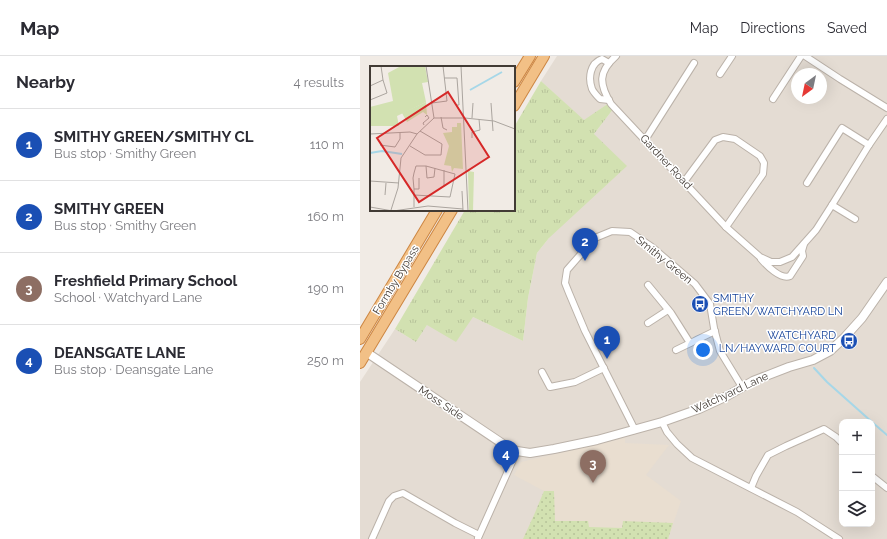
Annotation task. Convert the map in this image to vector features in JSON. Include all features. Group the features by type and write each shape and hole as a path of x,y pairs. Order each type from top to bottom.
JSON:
{"highway":[{"path":"515,80 530,56"},
{"path":"515,104 544,56"},
{"name":"Formby Bypass","path":"360,339 436,211"},
{"name":"Formby Bypass","path":"360,363 451,211"}],"street":[{"name":"Gardner Road","path":"616,56 604,70 602,80 606,95 611,104 726,227 766,265 785,278 790,276 803,256 802,251 804,244"},
{"path":"720,74 732,56"},
{"path":"773,99 801,56"},
{"path":"805,56 887,108"},
{"path":"609,63 602,59 599,60 592,67 590,74 592,88 597,96 600,99 609,100"},
{"path":"644,140 694,63"},
{"name":"Gardner Road","path":"760,258 770,262 780,262 792,257 804,244 816,230 832,206 887,119"},
{"path":"807,184 842,128 870,145"},
{"path":"684,182 715,140 723,137 735,139 760,156 764,163 763,174 726,227"},
{"path":"832,206 855,219"},
{"name":"Smithy Green","path":"635,430 585,331 565,283 566,270 595,238 612,231 630,232 652,247 695,284 710,304 720,351 742,387"},
{"name":"Watchyard Lane","path":"517,451 530,453 554,449 597,440 662,422 706,406 753,381 789,367 813,360 830,351 844,338 862,318 887,282"},
{"path":"648,285 668,310 690,343"},
{"path":"648,323 668,310"},
{"path":"676,350 715,331"},
{"name":"Moss Side","path":"366,352 509,448 517,451"},
{"path":"542,372 550,387 575,382 604,368"},
{"path":"662,422 667,432 692,458 797,512 839,539"},
{"path":"751,488 768,455 824,429 839,440"},
{"path":"372,539 389,501 394,496 403,493 478,537 517,451"},
{"path":"875,478 887,488"}],"shaded area":[{"path":"557,56 887,56 887,539 360,539 360,382 395,329 416,342 427,325 473,317 523,341 528,298 537,253 549,238 594,134 614,108 609,103 584,121 541,81"},
{"path":"625,438 625,443 669,445 646,475 681,501 668,539 523,539 544,491 514,475 521,462"}],"green space":[{"path":"541,81 584,120 609,103 614,108 594,134 627,166 549,238 537,253 528,298 523,341 473,317 456,342 427,325 416,342 395,329 464,211 515,211 515,125"},
{"path":"544,491 554,491 555,521 588,521 589,527 622,528 623,521 673,523 668,539 523,539"}],"waterway":[{"path":"814,368 827,382 869,419"},
{"path":"875,425 887,435"}],"place":[{"name":"SMITHY GREEN","path":"585,261"},
{"name":"SMITHY GREEN/WATCHYARD LN","path":"700,304"},
{"name":"WATCHYARD LN/HAYWARD COURT","path":"849,341"},
{"name":"SMITHY GREEN/SMITHY CL","path":"607,359"},
{"name":"DEANSGATE LANE","path":"506,473"},
{"name":"Freshfield Primary School","path":"593,483"}]}
